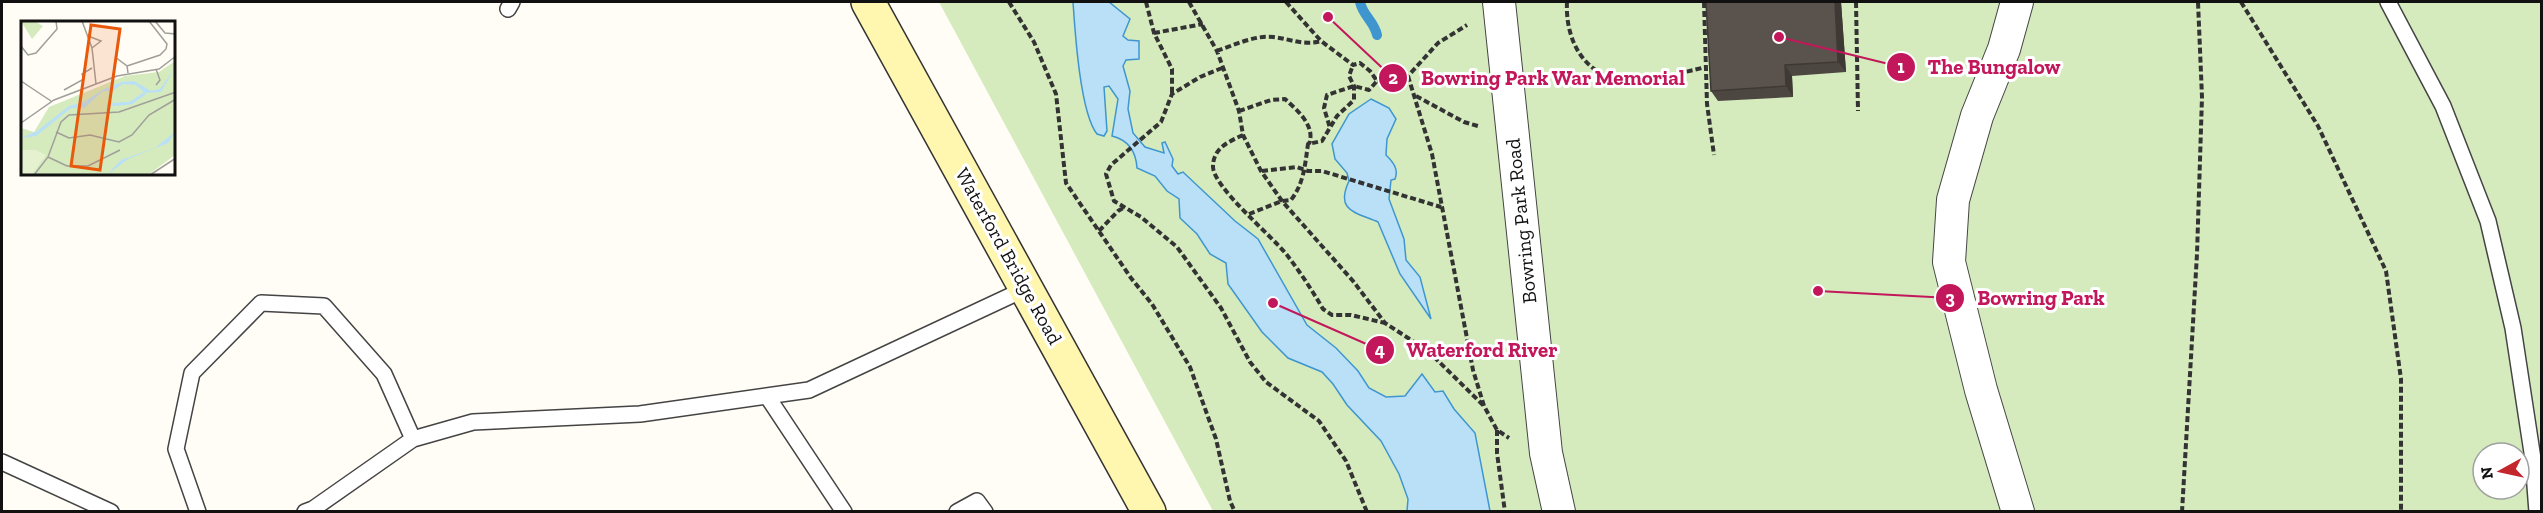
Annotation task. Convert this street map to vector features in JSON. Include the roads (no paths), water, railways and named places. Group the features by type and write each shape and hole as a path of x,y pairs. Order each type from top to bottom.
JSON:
{"main road":[{"name":"Waterford Bridge Road","path":"868,2 1149,512"}],"street":[{"path":"2017,2 2004,49 1977,116 1953,200 1949,262 1981,390 2018,512"},
{"name":"Bowring Park Road","path":"1499,7 1546,453 1559,512"}],"lane":[{"path":"2388,2 2443,106 2488,221 2513,328 2533,459 2537,512"},
{"path":"305,512 313,509 413,439 473,422 640,414 809,390 1027,288"},
{"path":"198,512 176,449 192,373 261,303 324,306 384,374 413,439"},
{"path":"767,396 843,512"},
{"path":"2,462 111,512"},
{"path":"957,512 977,501 985,512"}],"water":[{"path":"1073,2 1109,2 1130,19 1123,36 1128,40 1139,41 1139,59 1126,60 1123,66 1130,91 1128,109 1133,133 1145,147 1164,153 1162,143 1165,142 1173,159 1172,166 1178,174 1183,172 1235,221 1258,239 1307,325 1336,348 1358,371 1369,388 1386,397 1405,396 1422,374 1435,392 1443,391 1454,409 1475,433 1490,511 1407,511 1408,499 1399,474 1381,441 1347,405 1322,372 1288,358 1262,332 1228,284 1226,263 1210,254 1197,234 1180,218 1179,199 1167,191 1155,176 1137,168 1135,157 1127,144 1112,136 1118,99 1109,86 1104,87 1107,131 1104,136 1097,134 1086,109 1082,91"},
{"path":"1371,99 1389,108 1396,119 1387,139 1386,155 1396,169 1395,179 1391,180 1389,199 1404,239 1406,260 1420,277 1431,319 1400,274 1378,222 1355,213 1346,205 1344,199 1349,181 1347,173 1335,159 1332,144 1349,114"}],"waterway":[{"path":"1360,2 1377,35"}],"place":[{"name":"Bowring Park War Memorial","path":"1328,17"},
{"name":"The Bungalow","path":"1779,37"},
{"name":"Bowring Park","path":"1818,291"},
{"name":"Waterford River","path":"1273,303"}]}
